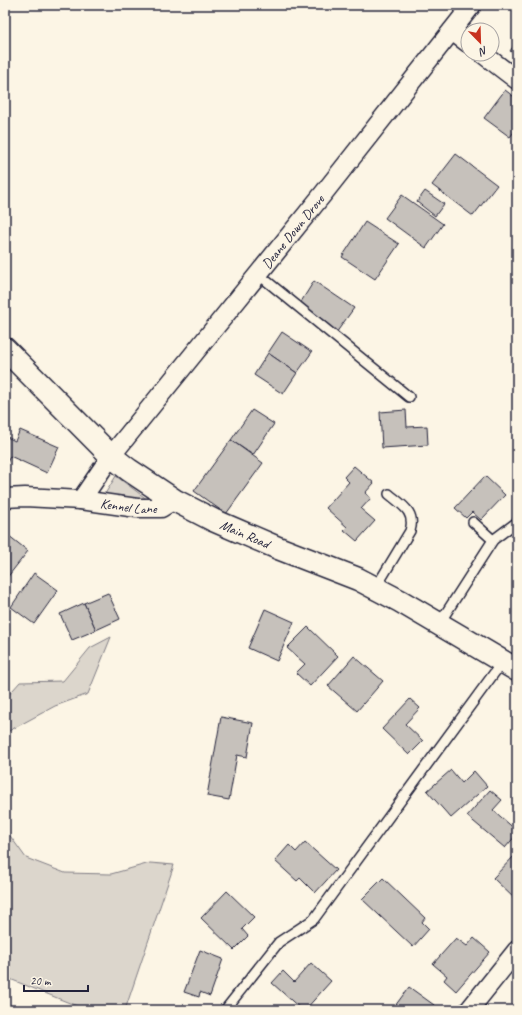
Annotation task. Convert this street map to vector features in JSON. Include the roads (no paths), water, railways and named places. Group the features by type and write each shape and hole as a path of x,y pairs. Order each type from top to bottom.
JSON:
{"street":[{"name":"Deane Down Drove","path":"111,456 323,194 472,5"},
{"path":"452,31 460,37"},
{"path":"493,62 517,80"},
{"name":"Main Road","path":"5,349 111,456 128,470 174,500 213,520 358,579 400,601 510,666"},
{"name":"Kennel Lane","path":"81,500 111,456"},
{"name":"Kennel Lane","path":"5,498 25,497 81,500 137,508 162,508 174,500"},
{"path":"469,1010 517,950"}],"lane":[{"path":"258,274 409,397"},
{"path":"376,588 410,531 413,523 411,515 389,494"},
{"path":"474,522 493,540"},
{"path":"439,624 493,540 517,522"},
{"path":"225,1010 279,942 314,919 510,666"}]}
